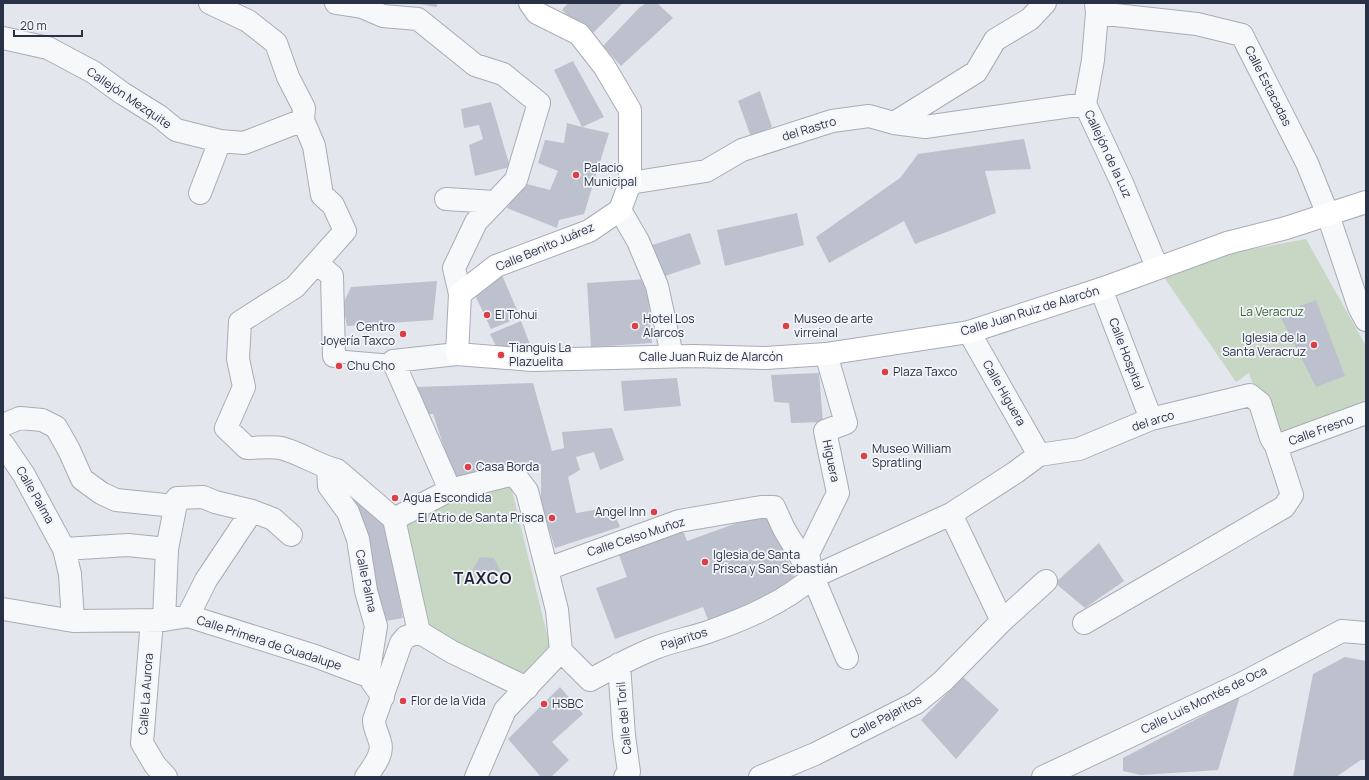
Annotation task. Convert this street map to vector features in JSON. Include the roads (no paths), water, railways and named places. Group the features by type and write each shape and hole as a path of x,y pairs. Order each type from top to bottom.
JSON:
{"street":[{"path":"214,3 248,21 276,43 288,77 304,108 302,120 314,146 322,195 333,205 345,231 295,287 240,322 238,359 244,387 226,428 247,448 280,448 328,468 337,470 394,519 419,632 452,652 527,688"},
{"path":"336,3 362,7 383,16 418,19 475,65 502,74 539,104 516,180 476,222 454,268 460,294 457,354 393,361 450,490"},
{"path":"894,123 976,72 995,40 1030,19 1045,3"},
{"path":"537,6 579,34 604,66 630,110 630,182 620,210 638,241 657,286 670,346"},
{"name":"Callejón de la Luz","path":"1096,8 1093,60 1085,104 1122,183 1157,267"},
{"name":"Calle Estacadas","path":"1096,8 1197,24 1242,35 1307,163 1328,215 1359,307 1366,320"},
{"name":"Callejón Mezquite","path":"3,38 48,48 93,72 122,94 159,116 176,130 220,141 244,143 302,120"},
{"name":"del Rastro","path":"630,182 706,171 742,150 832,121 869,116 894,123 925,127 1085,104"},
{"path":"200,193 220,141"},
{"path":"446,199 495,202"},
{"name":"Calle Juan Ruiz de Alarcón","path":"457,354 532,360 694,351 766,358 826,354 969,332 1101,289 1157,267 1227,244 1328,215 1366,202"},
{"name":"Calle Benito Juárez","path":"460,294 496,266 589,231 620,210"},
{"path":"317,263 332,276 334,356"},
{"name":"Calle Hospital","path":"1101,289 1151,419"},
{"name":"Calle Higuera","path":"969,332 1039,455"},
{"name":"Higuera","path":"813,577 808,554 838,493 825,431 846,423 826,354"},
{"name":"del arco","path":"813,577 951,514 1016,472 1039,455 1079,448 1151,419 1250,395 1260,403 1270,438 1276,446 1292,495 1284,507 1084,623"},
{"name":"Calle Fresno","path":"1276,446 1366,413"},
{"path":"3,425 20,418 42,420 56,427 69,450 82,479 101,493 116,500 176,502 203,497 215,502 252,510 273,519 291,535"},
{"name":"Calle Palma","path":"3,444 24,475 64,549 70,574 73,621"},
{"name":"Calle Palma","path":"328,468 329,486 348,512 358,539 366,591 376,626 368,676"},
{"path":"394,519 450,490 514,474 527,491 557,610 561,652 505,710 476,777"},
{"name":"Calle La Aurora","path":"160,771 142,743 167,549 176,502"},
{"name":"Calle Celso Muñoz","path":"547,568 679,521 761,507 774,507 784,529"},
{"path":"188,616 206,580 252,510"},
{"path":"951,514 1002,621"},
{"path":"824,522 784,529 813,577 847,658"},
{"path":"64,549 128,545 167,549"},
{"name":"Pajaritos","path":"561,652 590,680 619,664 656,648 708,632 757,612 794,593 813,577"},
{"name":"Calle Pajaritos","path":"760,777 815,754 916,703 943,681 1002,621 1046,582"},
{"name":"Calle Primera de Guadalupe","path":"3,609 73,621 158,620 188,616 315,656 368,676"},
{"name":"Calle Luis Montés de Oca","path":"1043,777 1243,683 1342,631 1366,633"},
{"path":"372,775 382,748 374,728 374,720 401,644 406,637 419,632"},
{"name":"Calle del Toril","path":"619,664 624,736 632,775"},
{"path":"368,676 383,697"}],"lane":[{"path":"334,356 393,361"}],"place":[{"name":"Palacio Municipal","path":"576,175"},
{"name":"El Tohui","path":"487,315"},
{"name":"Hotel Los Alarcos","path":"635,326"},
{"name":"Museo de arte virreinal","path":"786,326"},
{"name":"Centro Joyería Taxco","path":"403,334"},
{"name":"Iglesia de la Santa Veracruz","path":"1314,345"},
{"name":"Tianguis La Plazuelita","path":"501,355"},
{"name":"Chu Cho","path":"339,366"},
{"name":"Plaza Taxco","path":"885,372"},
{"name":"Museo William Spratling","path":"864,456"},
{"name":"Casa Borda","path":"468,467"},
{"name":"Agua Escondida","path":"395,498"},
{"name":"Angel Inn","path":"654,512"},
{"name":"El Atrio de Santa Prisca","path":"552,518"},
{"name":"Iglesia de Santa Prisca y San Sebastián","path":"705,562"},
{"name":"Flor de la Vida","path":"403,701"},
{"name":"HSBC","path":"544,704"}],"district":[{"name":"TAXCO","path":"483,578"}],"park label":[{"name":"La Veracruz","path":"1272,312"}]}
